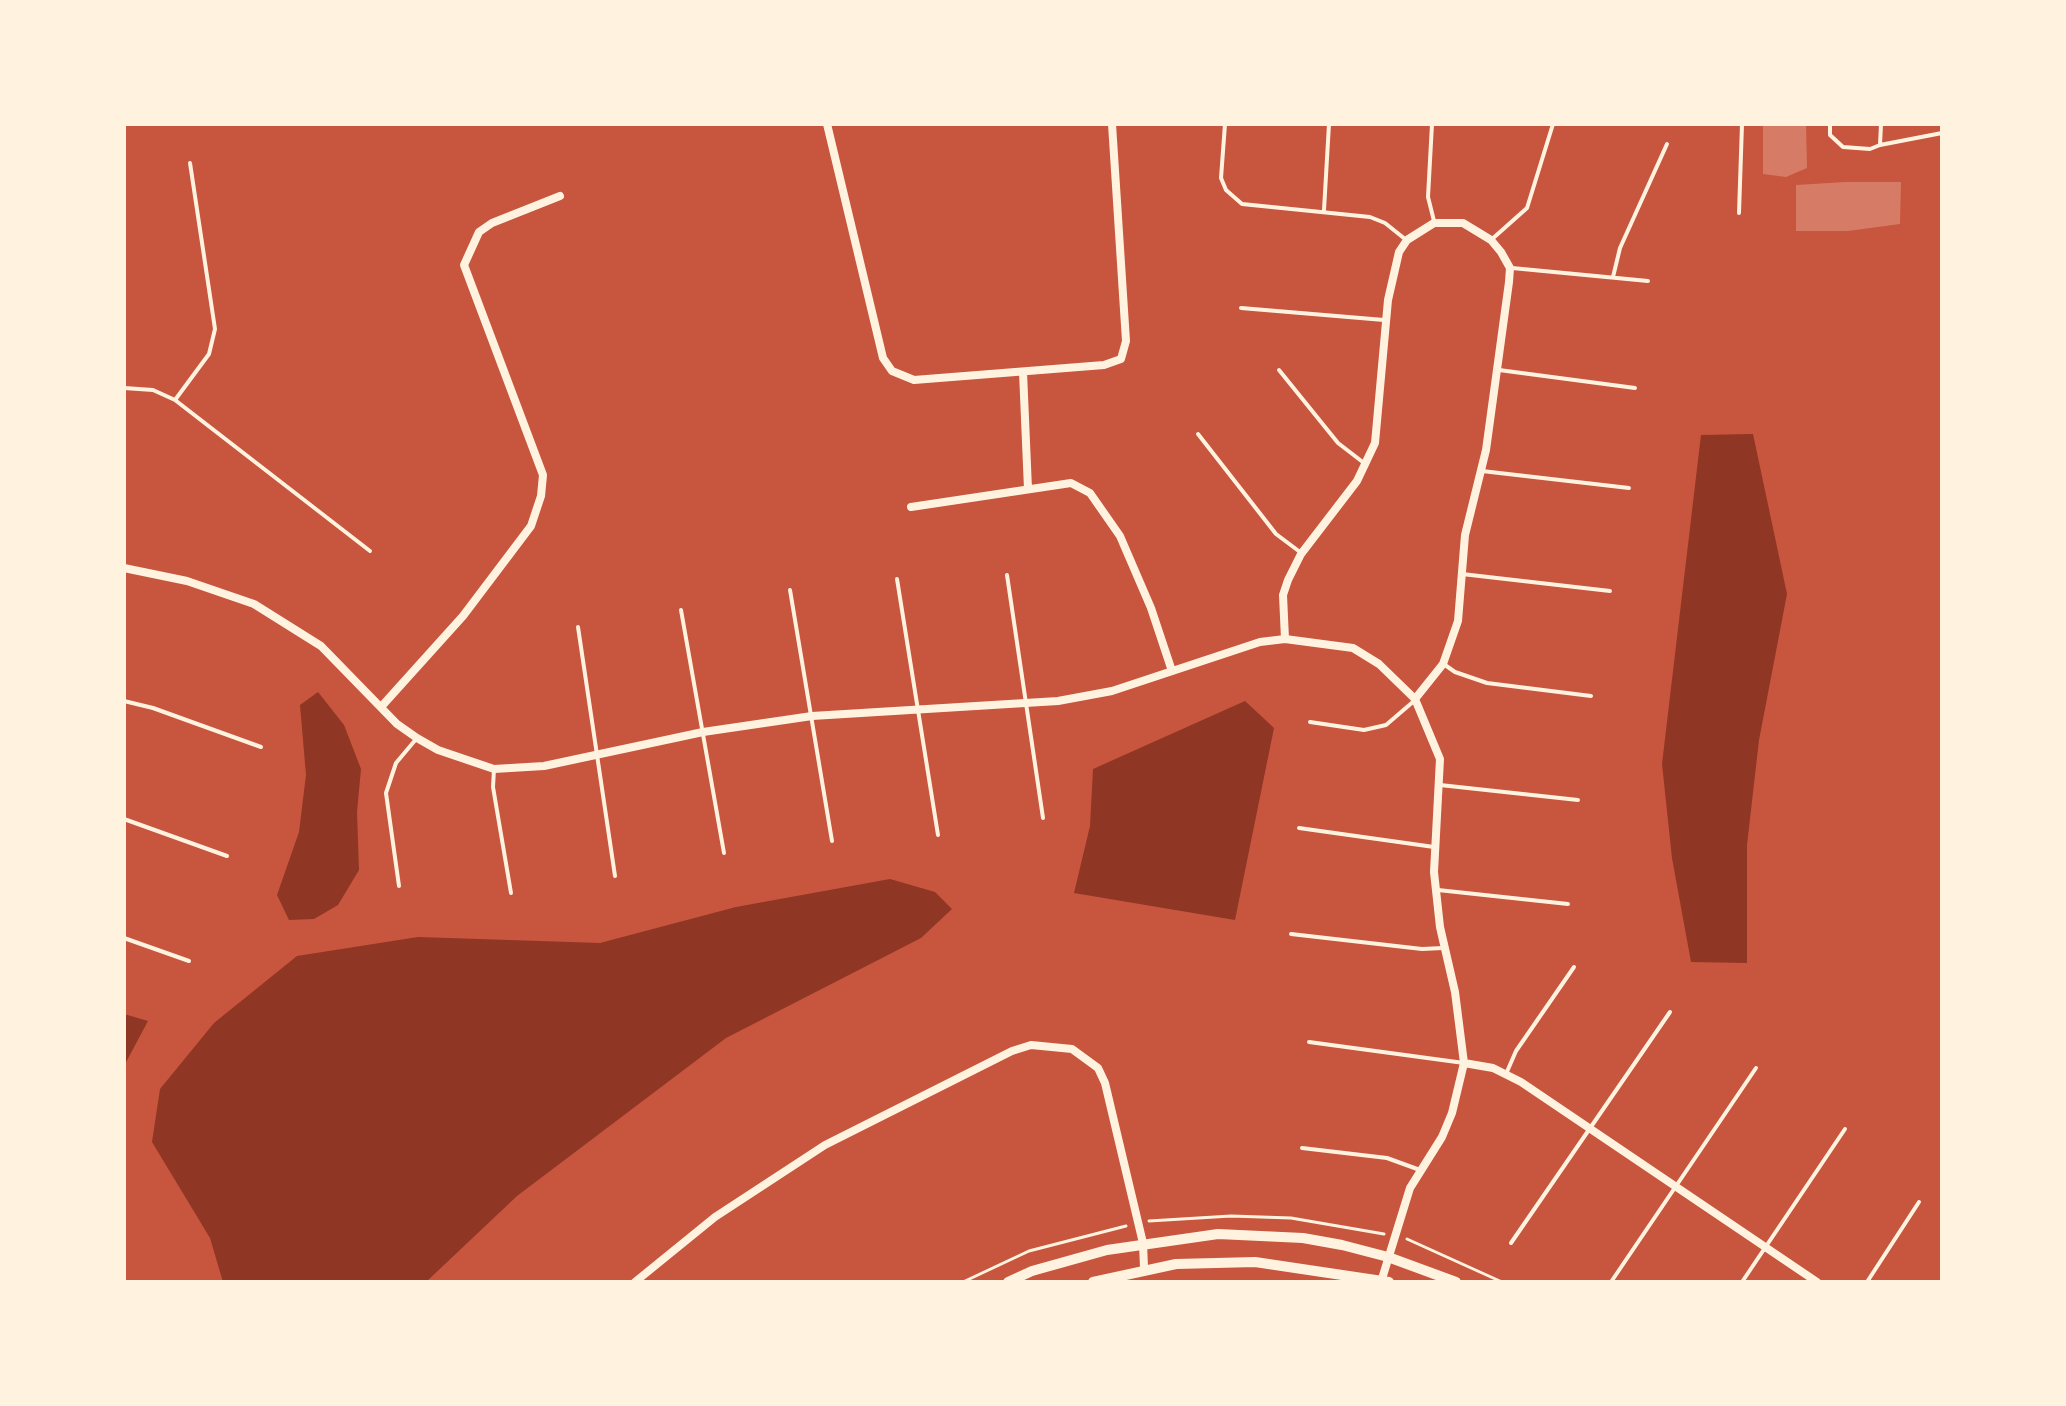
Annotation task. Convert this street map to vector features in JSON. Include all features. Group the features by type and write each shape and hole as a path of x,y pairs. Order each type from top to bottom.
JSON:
{"street":[{"path":"827,124 883,358 892,371 914,380 1104,365 1121,359 1126,341 1112,124"},
{"path":"381,707 463,616 531,526 541,496 543,475 464,265 479,232 492,223 560,196"},
{"path":"1285,639 1283,595 1301,554 1344,501 1375,443 1395,265 1407,240 1434,223 1463,223 1491,240 1510,268 1482,471 1465,535 1458,621 1443,664 1415,699"},
{"path":"1023,372 1028,489"},
{"path":"911,507 1071,483 1090,493 1125,547 1172,671"},
{"path":"124,568 187,581 254,604 321,646 381,707 417,738 438,750 494,769 544,766 703,732 812,716 1026,703 1112,691 1260,642 1285,639 1353,648 1379,664 1415,699 1433,733 1440,759 1434,847 1436,890 1443,948 1455,992 1464,1063 1442,1137 1420,1170 1404,1206 1383,1281 1255,1262 1144,1268 1093,1282"},
{"path":"635,1282 715,1217 825,1145 1012,1051 1031,1045 1072,1049 1098,1068 1109,1098 1143,1243 1144,1268"},
{"path":"1464,1063 1506,1074 1817,1282"},
{"path":"1008,1282 1043,1268 1143,1243 1218,1234 1303,1238 1388,1257 1456,1282"}],"lane":[{"path":"1225,124 1221,178 1236,200 1252,206 1324,210 1370,217 1385,223 1407,240"},
{"path":"1324,210 1329,124"},
{"path":"1432,124 1428,197 1434,223"},
{"path":"1491,240 1527,208 1553,124"},
{"path":"1739,213 1742,124"},
{"path":"1830,124 1830,135 1843,147 1870,149 1942,133"},
{"path":"1880,145 1881,124"},
{"path":"1613,277 1620,248 1667,144"},
{"path":"175,400 209,354 215,329 190,163"},
{"path":"1510,268 1648,281"},
{"path":"1241,308 1387,321"},
{"path":"1279,370 1338,443 1366,464"},
{"path":"1496,370 1635,388"},
{"path":"124,388 153,390 175,400 370,551"},
{"path":"1198,434 1276,534 1301,554"},
{"path":"1482,471 1629,488"},
{"path":"1462,574 1610,591"},
{"path":"1007,575 1043,818"},
{"path":"897,579 938,835"},
{"path":"790,590 832,841"},
{"path":"681,610 724,853"},
{"path":"578,627 615,876"},
{"path":"1443,664 1455,672 1487,683 1591,696"},
{"path":"1310,722 1364,730 1396,719 1415,699"},
{"path":"124,701 153,708 261,747"},
{"path":"399,886 386,793 396,763 417,738"},
{"path":"494,769 493,787 511,893"},
{"path":"1440,785 1578,800"},
{"path":"124,819 227,856"},
{"path":"1299,828 1434,847"},
{"path":"1436,890 1568,904"},
{"path":"1291,934 1422,949 1443,948"},
{"path":"124,938 189,961"},
{"path":"1506,1074 1516,1051 1574,967"},
{"path":"1511,1243 1670,1012"},
{"path":"1309,1042 1464,1063"},
{"path":"1611,1282 1756,1068"},
{"path":"1742,1282 1845,1129"},
{"path":"1302,1148 1387,1158 1420,1170"},
{"path":"1867,1282 1919,1202"}],"shaded area":[{"path":"1753,434 1787,594 1759,740 1747,845 1747,963 1691,962 1672,858 1662,764 1701,435"},
{"path":"318,692 344,725 361,769 357,812 359,870 338,905 314,919 289,920 277,895 299,832 306,775 300,705"},
{"path":"1245,701 1274,728 1235,920 1074,893 1090,826 1093,769"},
{"path":"890,879 935,892 952,909 921,938 726,1038 517,1196 426,1282 223,1282 210,1238 152,1142 160,1089 214,1023 297,956 418,937 600,943 736,907"},
{"path":"124,1014 148,1021 124,1066"}],"building":[{"path":"1763,124 1806,124 1807,168 1786,177 1763,174"},
{"path":"1901,182 1900,224 1848,231 1796,231 1796,185"}]}
